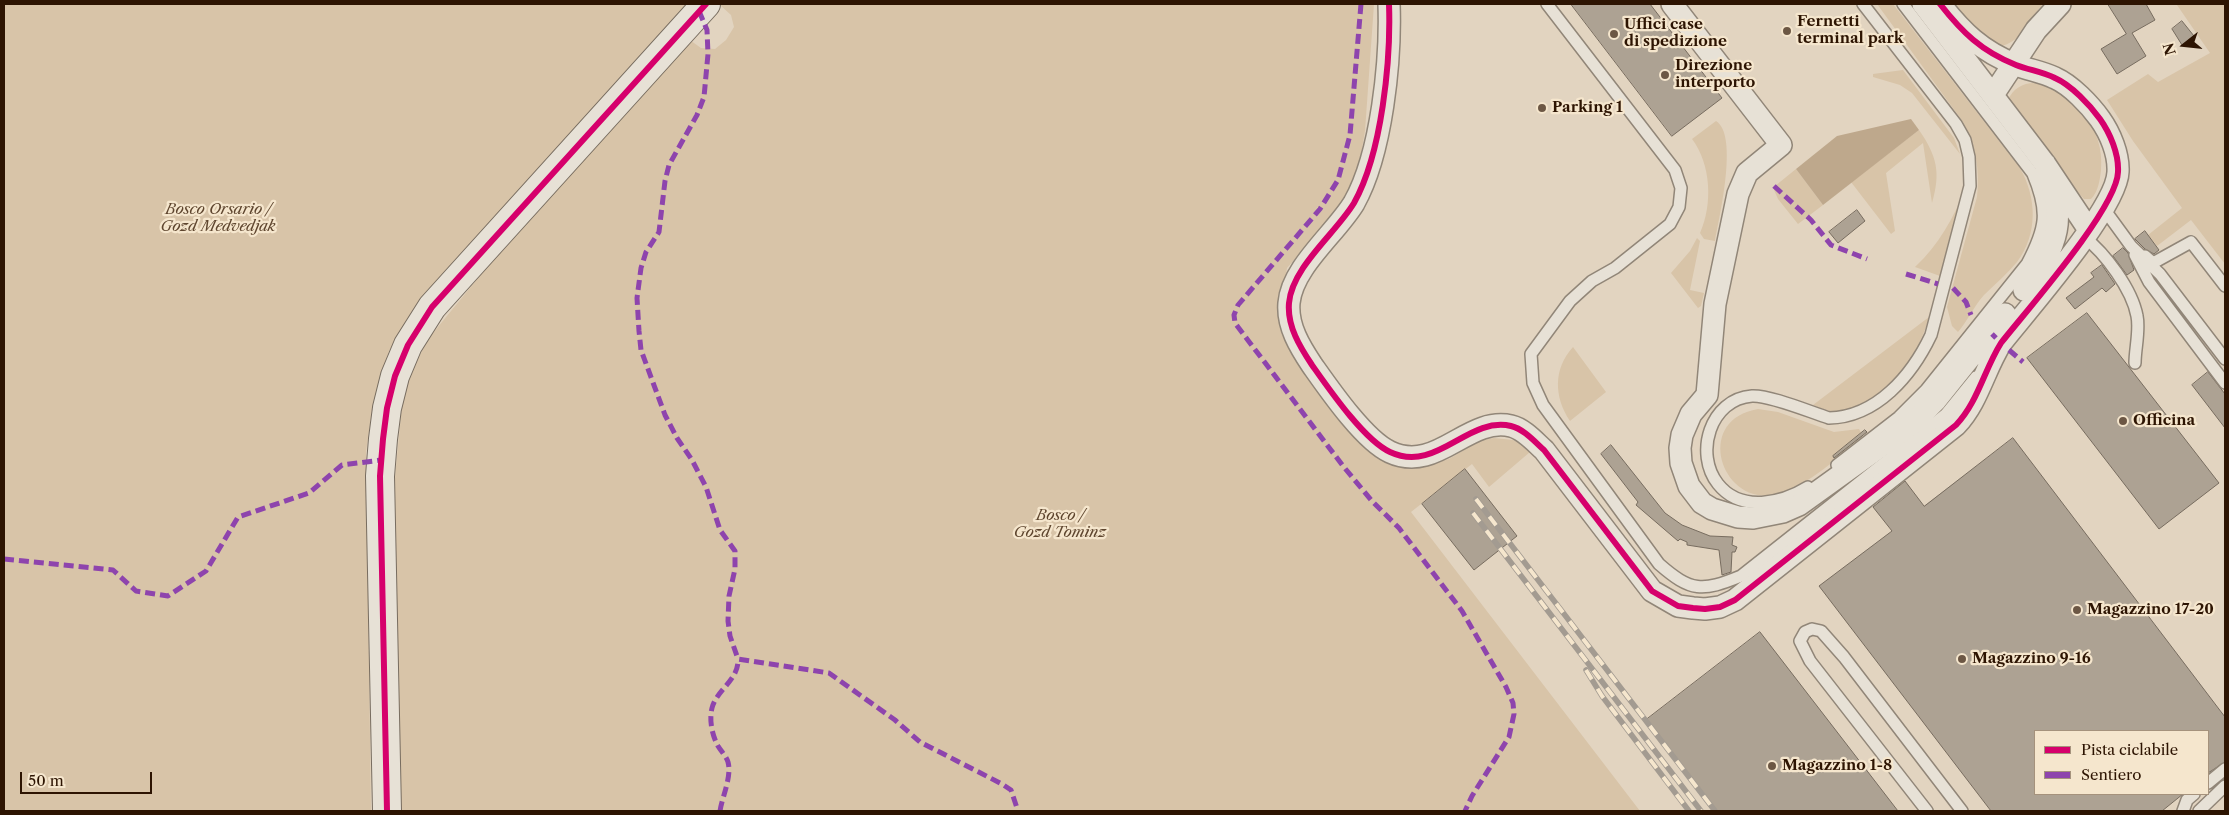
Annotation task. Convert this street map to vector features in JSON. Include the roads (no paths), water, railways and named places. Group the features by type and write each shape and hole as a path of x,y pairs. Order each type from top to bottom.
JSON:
{"street":[{"path":"387,811 380,476 387,408 395,376 408,345 432,307 706,4"},
{"path":"1389,4 1386,89 1374,148 1355,202 1307,264 1294,284 1289,303 1291,324 1298,343 1360,426 1389,452 1421,457 1450,446 1473,432 1492,426 1511,426 1528,435 1544,450 1652,591 1678,606 1705,609 1720,607 1735,600 1956,425 1967,414 1976,398 1991,358 2086,233 2104,208 2116,185 2118,160 2108,130 2091,105 2057,79 2014,64 1972,41 1956,25 1940,4"},
{"path":"1672,4 1781,145 1747,173 1738,194 1715,304 1707,394 1691,414 1682,435 1680,448 1682,463 1689,486 1702,503 1712,509 1738,517 1753,518 1783,512 1816,493 1912,423 1936,400 2040,270 2052,250 2058,207 2054,186 2039,169"},
{"path":"1923,4 1993,95 2039,169 2086,233"},
{"path":"1993,95 2036,30 2060,4"}],"lane":[{"path":"1547,4 1675,170 1681,188 1679,207 1670,224 1615,268 1592,281 1570,301 1531,354 1534,383 1543,405 1562,432 1660,564 1678,580 1698,588 1716,586 1741,576 1946,414 1991,358"},
{"path":"1863,4 1956,124 1965,140 1969,157 1970,186 1931,335 1923,351 1902,381 1879,401 1850,416 1829,418 1755,396 1739,398 1719,411 1709,428 1708,446 1708,457 1717,483 1735,497 1755,503 1782,500 1797,494 1874,437 1926,390 2027,264 2038,245 2043,227 2044,208 2039,169 1903,4"},
{"path":"2058,207 2086,233 2124,284 2137,317 2135,363"},
{"path":"2104,208 2131,246 2149,282 2225,383"},
{"path":"2131,246 2153,263 2191,242 2225,286"},
{"path":"2131,246 2160,274 2225,359"},
{"path":"1926,811 1810,661 1800,641 1805,632 1812,629 1821,631 1844,657 1962,811"},
{"path":"2209,782 2225,769"},
{"path":"2199,811 2225,786"},
{"path":"2183,811 2186,800 2193,795"}],"railway":[{"path":"1476,499 1715,811"},
{"path":"1473,513 1701,811"},
{"path":"1586,670 1602,696 1689,811"}],"place":[{"name":"Fernetti terminal park","path":"1787,31"},
{"name":"Uffici case di spedizione","path":"1614,34"},
{"name":"Direzione interporto","path":"1665,75"},
{"name":"Parking 1","path":"1542,108"},
{"name":"Officina","path":"2123,421"},
{"name":"Magazzino 17-20","path":"2077,610"},
{"name":"Magazzino 9-16","path":"1962,659"},
{"name":"Magazzino 1-8","path":"1772,766"}],"park label":[{"name":"Bosco Orsario / Gozd Medvedjak","path":"218,218"},
{"name":"Bosco / Gozd Tominz","path":"1060,524"}]}
